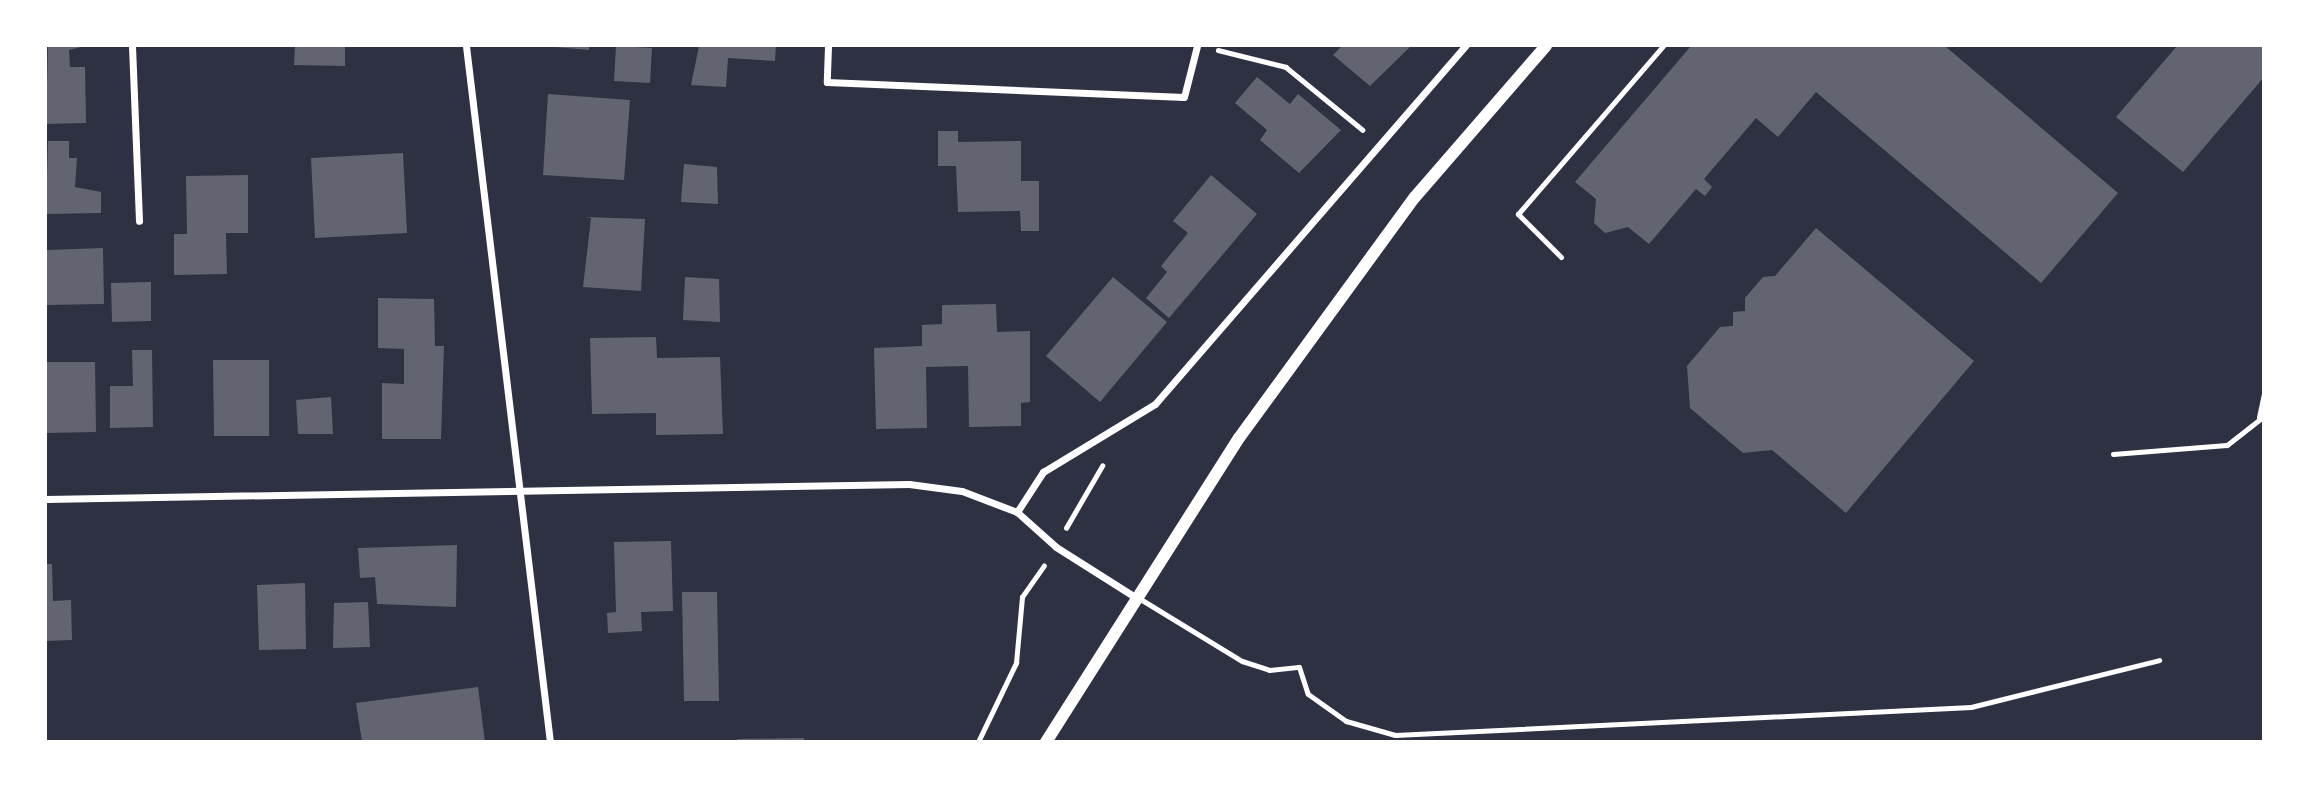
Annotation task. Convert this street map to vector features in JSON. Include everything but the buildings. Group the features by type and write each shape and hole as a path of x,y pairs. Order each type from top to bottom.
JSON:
{"street":[{"path":"132,46 139,221"},
{"path":"466,46 550,741"},
{"path":"828,46 827,82 1184,97 1197,46"},
{"path":"1017,512 1043,472 1154,404 1465,46"},
{"path":"1046,741 1135,597 1239,438 1415,197 1546,46"},
{"path":"46,499 519,493 866,481 962,491 1017,512 1056,547 1135,597"}],"lane":[{"path":"1561,257 1518,214 1663,46"},
{"path":"2113,454 2227,445 2261,417 2263,394"},
{"path":"1135,597 1242,661 1269,670 1299,667 1308,694 1346,721 1395,736 1971,707 2159,660"}],"path":[{"path":"1213,48 1286,67 1380,144"},
{"path":"978,741 1016,663 1022,597 1056,547 1106,462"}]}
